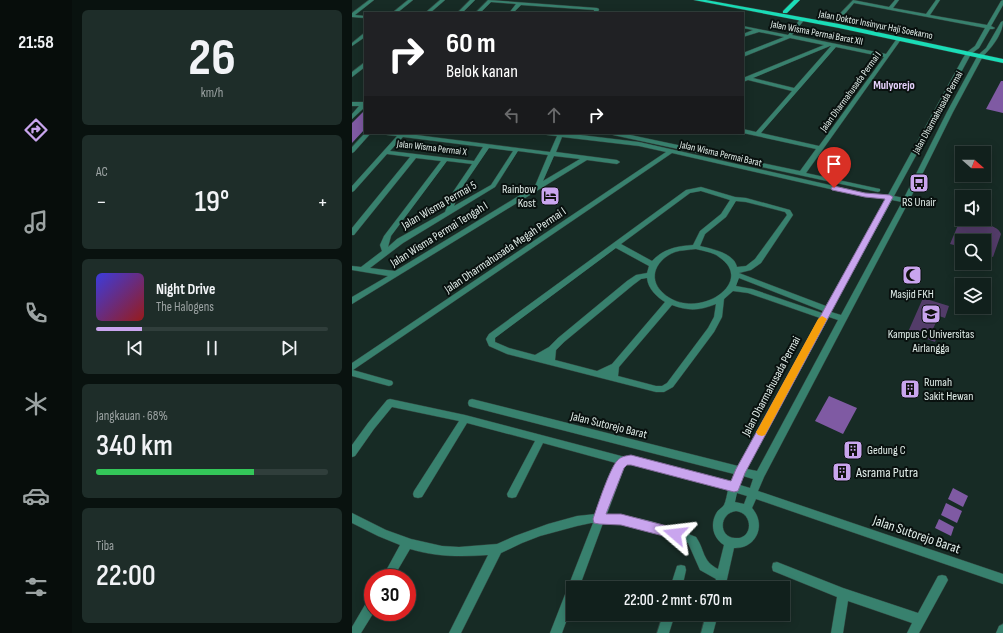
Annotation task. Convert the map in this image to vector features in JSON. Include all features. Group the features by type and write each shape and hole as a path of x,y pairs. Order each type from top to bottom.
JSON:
{"main road":[{"name":"Jalan Doktor Insinyur Haji Soekarno","path":"696,0 778,10 971,51 1003,61"},
{"path":"778,10 790,0"},
{"path":"785,12 798,0"},
{"name":"Jalan Doktor Insinyur Haji Soekarno","path":"720,2 803,19 839,23 900,38 971,51"},
{"name":"Jalan Doktor Insinyur Haji Soekarno","path":"983,54 1003,56"}],"street":[{"path":"352,15 372,0"},
{"path":"395,12 411,0"},
{"path":"428,12 443,0"},
{"path":"460,12 473,0"},
{"path":"478,12 491,0 597,9 596,12"},
{"path":"890,9 897,0"},
{"path":"927,16 938,0"},
{"path":"839,23 855,1 1001,30"},
{"name":"Jalan Dharmahusada Permai","path":"728,509 740,472 826,313 971,51 977,47 1003,1"},
{"path":"512,12 520,3"},
{"path":"553,12 556,6"},
{"path":"352,15 364,17"},
{"path":"744,55 790,35 803,19"},
{"name":"Jalan Dharmahusada Permai","path":"746,511 759,476 906,201 950,112 983,54 1001,30 1003,22"},
{"name":"Jalan Wisma Permai Barat XII","path":"744,27 790,35 887,56"},
{"path":"744,36 760,30"},
{"path":"352,45 364,36"},
{"name":"Jalan Dharmahusada Permai I","path":"802,173 900,38"},
{"path":"747,79 833,44"},
{"path":"757,134 796,90 833,44"},
{"path":"352,75 364,65"},
{"path":"747,79 796,90"},
{"path":"352,104 364,104"},
{"path":"352,117 355,110 364,104"},
{"path":"744,131 820,148"},
{"path":"352,151 367,134"},
{"path":"394,134 617,162"},
{"path":"538,186 561,134"},
{"name":"Jalan Wisma Permai Barat","path":"561,134 634,143 865,195 890,197"},
{"path":"622,134 878,190"},
{"path":"352,190 401,135"},
{"path":"448,212 456,192 487,146"},
{"name":"Jalan Wisma Permai 5","path":"362,270 385,251 493,186 517,150"},
{"name":"Jalan Wisma Permai X","path":"386,152 476,163"},
{"name":"Jalan Dharmahusada Megah Permai I","path":"352,366 670,152"},
{"path":"352,233 415,155"},
{"path":"712,161 716,155"},
{"name":"Jalan Wisma Permai Tengah I","path":"352,300 586,158"},
{"path":"385,251 384,245 388,236 445,159"},
{"path":"720,299 718,317 711,330 670,385 664,389 656,389 535,359 498,347 492,344 490,339 615,244 688,191 701,189 734,199 746,200 788,211 790,215 758,261 748,268 737,272"},
{"path":"890,197 906,201"},
{"path":"696,247 697,238 728,210 734,199"},
{"path":"615,244 652,265"},
{"path":"737,272 732,288 720,299 708,305 695,306 670,302 658,294 651,285 649,275 652,265 660,257 670,251 696,247 717,252 725,256 737,272 826,313"},
{"path":"352,268 395,274"},
{"path":"535,359 552,349 630,283 639,277 649,275"},
{"path":"732,288 749,290 843,319"},
{"path":"597,374 615,366 670,302"},
{"path":"551,362 552,349"},
{"path":"614,378 615,366"},
{"path":"352,373 389,382"},
{"name":"Jalan Sutorejo Barat","path":"352,453 371,426 390,403 465,420 625,461 631,460 734,487 1003,579"},
{"name":"Jalan Sutorejo Barat","path":"472,403 740,472"},
{"path":"418,494 465,420"},
{"path":"512,494 540,440"},
{"path":"556,633 620,465 625,461"},
{"path":"740,472 759,476"},
{"path":"734,508 746,511 754,520 755,531 752,536 743,542 730,542 720,534 717,522 723,512 728,509 734,508"},
{"path":"352,518 407,544 424,548 457,552 497,549 520,539 578,521 621,519 653,527 692,540 696,545 703,565 707,569 722,576"},
{"path":"721,581 730,542"},
{"path":"392,569 407,544"},
{"path":"455,633 497,549"},
{"path":"777,567 843,594 921,620"},
{"path":"678,581 681,570"},
{"path":"913,633 942,580"},
{"path":"837,633 843,594"},
{"path":"355,633 364,618"},
{"path":"664,633 667,621"},
{"path":"707,633 710,621"}],"shaded area":[{"path":"1001,81 1003,81 1003,113 986,109"},
{"path":"364,111 364,130 352,143 352,123"},
{"path":"958,226 991,226 999,230 1001,234 993,257 991,256 991,234 955,234 955,245 950,244"},
{"path":"923,298 949,306 945,318 939,316 932,331 938,334 935,342 908,332"},
{"path":"829,396 857,408 843,434 815,421"},
{"path":"953,488 968,496 963,507 948,499"},
{"path":"946,503 962,511 957,523 941,515"},
{"path":"939,519 954,527 951,536 935,528"}],"slow traffic":[{"path":"762,432 822,319"}],"place":[{"name":"RS Unair","path":"919,183"},
{"name":"Rainbow Kost","path":"550,196"},
{"name":"Masjid FKH","path":"912,275"},
{"name":"Kampus C Universitas Airlangga","path":"931,314"},
{"name":"Rumah Sakit Hewan","path":"910,389"},
{"name":"Gedung C","path":"853,450"},
{"name":"Asrama Putra","path":"842,472"}],"district":[{"name":"Mulyorejo","path":"894,85"}],"route":[{"path":"675,534 621,519 599,519 620,465 625,461 631,460 734,487 740,472 890,197 865,195 834,188"}]}
